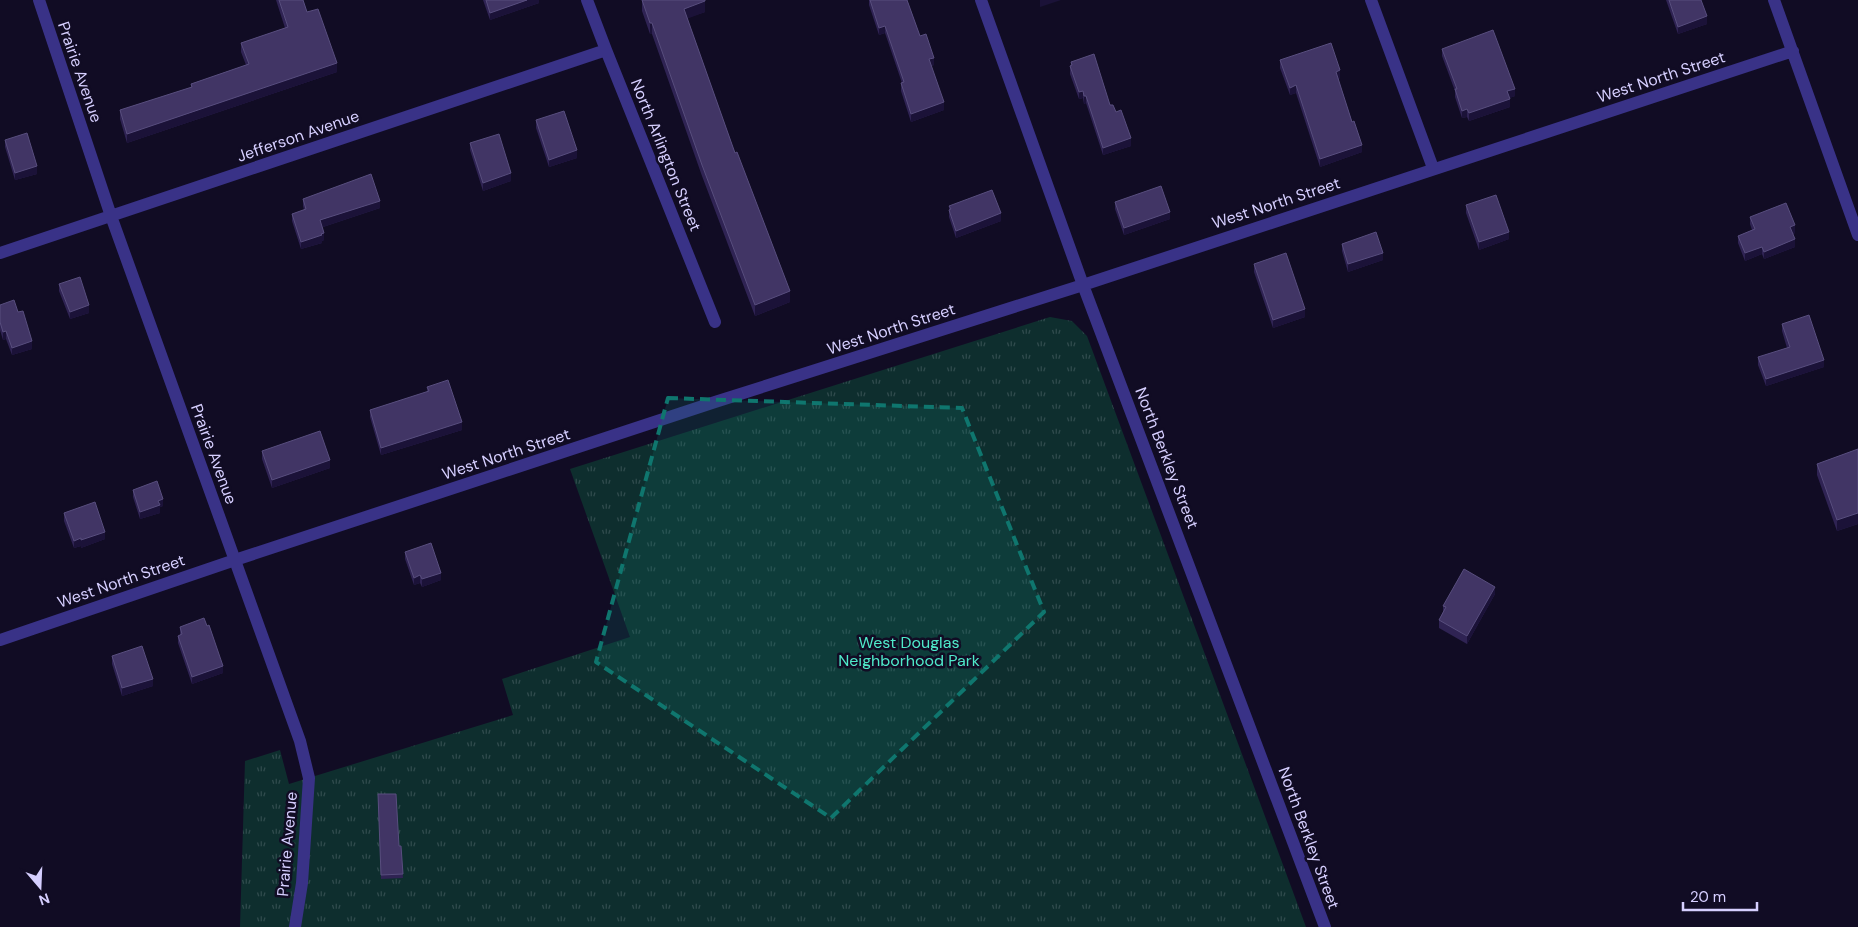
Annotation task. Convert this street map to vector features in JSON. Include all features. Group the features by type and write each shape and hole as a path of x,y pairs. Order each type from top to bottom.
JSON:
{"street":[{"name":"Prairie Avenue","path":"39,0 111,216 300,741 309,778 302,883 295,927"},
{"name":"North Arlington Street","path":"588,0 606,50 715,322"},
{"name":"North Berkley Street","path":"981,0 1084,285 1325,927"},
{"path":"1371,0 1433,168"},
{"path":"1774,0 1858,235"},
{"name":"Jefferson Avenue","path":"0,253 606,50"},
{"name":"West North Street","path":"0,640 235,560 724,399 1084,285 1433,168 1793,51"}],"highlighted area":[{"path":"668,398 962,408 1044,612 831,818 596,662"}],"green space":[{"name":"West Douglas Neighborhood Park","path":"1050,317 1072,321 1087,336 1306,927 240,927 245,761 280,750 289,784 513,715 502,679 630,637 570,469"}],"building":[{"path":"279,0 303,0 307,12 318,9 337,63 127,134 120,110 192,87 191,84 249,64 241,43 288,27"},
{"path":"486,0 527,0 490,13"},
{"path":"642,0 705,0 684,9 735,153 737,152 790,291 755,305"},
{"path":"870,0 907,0 920,36 926,34 934,58 929,59 944,102 911,114 901,83 904,82 885,26 879,28"},
{"path":"1669,0 1701,0 1707,16 1678,27"},
{"path":"1493,30 1515,89 1507,91 1510,99 1469,113 1467,109 1462,111 1455,89 1457,89 1442,49"},
{"path":"1331,43 1340,70 1336,72 1352,122 1354,121 1362,145 1320,159 1296,85 1290,88 1280,60"},
{"path":"1094,54 1110,105 1113,105 1116,112 1121,110 1131,138 1103,148 1086,96 1084,96 1083,91 1079,92 1070,66 1072,65 1071,62"},
{"path":"564,111 577,150 549,160 536,120"},
{"path":"27,133 37,166 15,173 5,140"},
{"path":"499,134 511,173 483,183 470,143"},
{"path":"371,174 380,201 320,220 324,233 301,242 292,214 306,209 303,199"},
{"path":"1161,186 1170,212 1124,228 1115,202"},
{"path":"992,190 1001,213 956,231 949,206"},
{"path":"1496,195 1509,232 1479,242 1466,205"},
{"path":"1786,203 1795,225 1790,227 1795,239 1764,252 1762,247 1745,253 1738,236 1755,229 1750,217"},
{"path":"1376,232 1383,253 1348,264 1342,244"},
{"path":"1286,253 1305,309 1273,320 1254,264"},
{"path":"80,277 89,305 70,312 59,284"},
{"path":"14,300 18,312 23,311 32,341 12,348 6,331 3,332 0,322 0,305"},
{"path":"1809,315 1824,360 1766,379 1758,357 1790,347 1782,324"},
{"path":"448,380 462,422 381,448 370,410 429,391 427,387"},
{"path":"320,431 330,460 272,480 262,451"},
{"path":"1858,449 1858,513 1837,520 1817,464"},
{"path":"157,481 163,499 158,501 160,505 140,512 133,490"},
{"path":"95,502 105,532 74,541 64,513"},
{"path":"431,543 441,573 422,579 420,575 414,578 405,552"},
{"path":"1464,569 1495,587 1467,636 1439,620 1446,607 1443,606"},
{"path":"204,618 207,626 209,625 223,666 192,677 178,636 182,634 180,627"},
{"path":"142,646 153,679 122,688 112,656"},
{"path":"378,794 396,794 399,846 401,846 403,874 381,875"}]}
